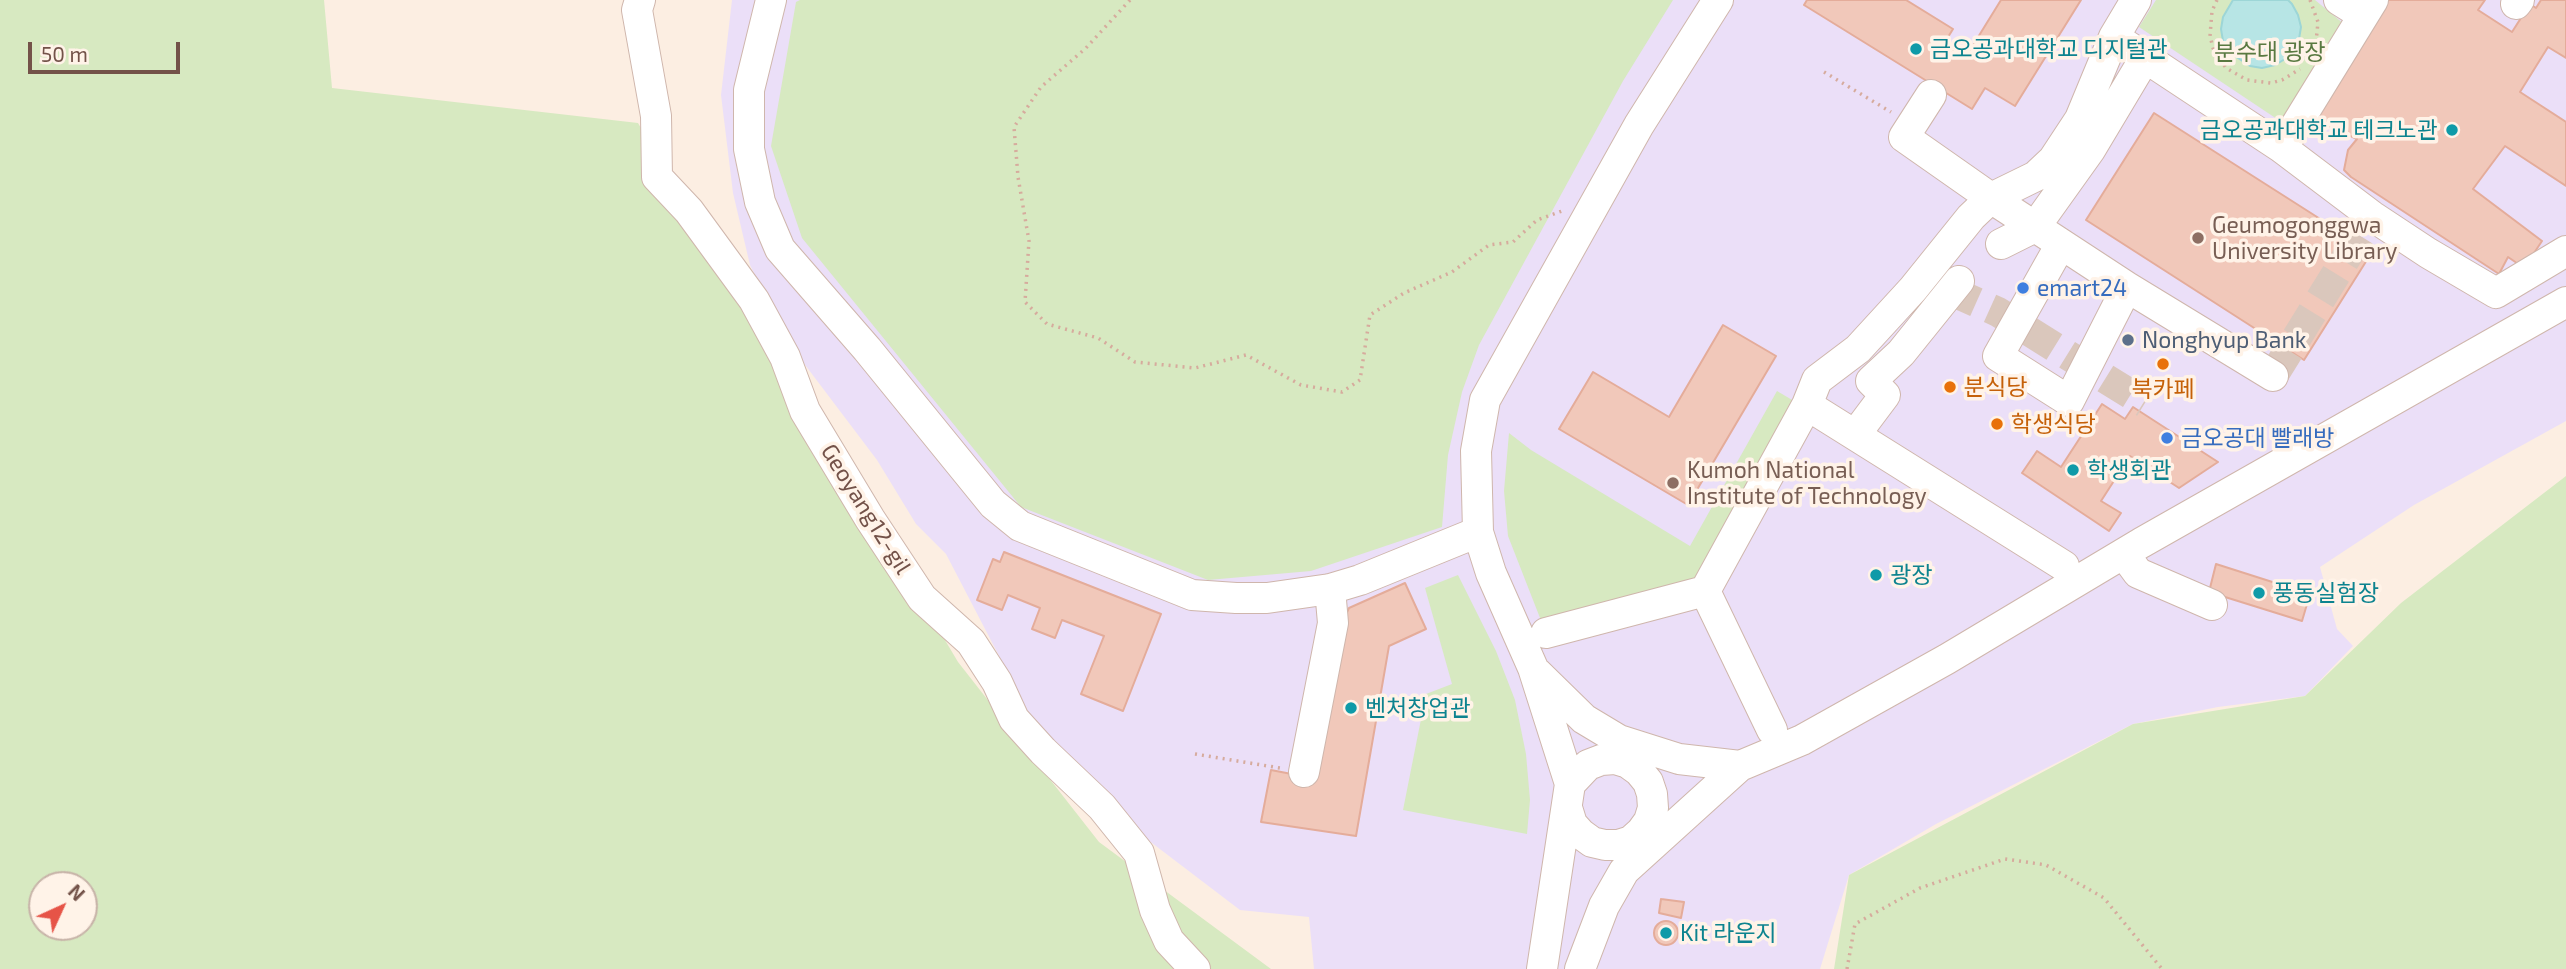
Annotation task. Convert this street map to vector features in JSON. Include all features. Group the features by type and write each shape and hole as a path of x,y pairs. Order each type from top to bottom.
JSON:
{"street":[{"name":"Geoyang12-gil","path":"640,0 637,10 656,116 657,177 689,211 754,300 785,357 805,411 870,519 922,598 971,642 998,682 1014,719 1043,751 1102,807 1139,853 1155,910 1170,941 1195,969"},
{"path":"771,0 749,90 749,149 760,202 780,249 867,349 993,504 1020,526 1192,594 1236,598 1267,598 1331,589 1478,532"},
{"path":"1628,763 1648,782 1653,808 1649,821 1631,841 1618,845 1592,842 1572,824 1569,798 1533,668 1491,573 1478,532 1476,452 1485,400 1639,125 1718,0"},
{"path":"1546,633 1705,591 1807,405 1817,380 1858,349 1913,289 1971,217 1991,198 2036,176 2053,160 2080,120 2114,37 2136,0"},
{"path":"2282,148 2359,5"},
{"path":"2114,37 2282,148 2428,254 2496,293 2566,251"},
{"path":"2001,244 2035,227 2090,150 2146,58"},
{"path":"1931,95 1904,137 2126,287 2273,376"},
{"path":"2061,244 1998,356 2069,401 2126,287"},
{"path":"1855,435 1885,395 1871,381 1901,352 1959,281"},
{"path":"1913,289 1938,305"},
{"path":"1624,871 1740,766 1782,750 1947,659 2124,554 2566,302"},
{"path":"1807,405 2064,566"},
{"path":"2124,554 2138,572 2213,606"},
{"path":"1304,772 1333,624 1331,589"},
{"path":"1705,591 1772,730"},
{"path":"1533,668 1584,719 1619,740 1679,760"},
{"path":"1542,969 1569,798 1588,765 1601,760 1628,763 1679,760 1740,766"},
{"path":"1580,969 1604,906 1624,871 1641,832"}],"path":[{"path":"1130,0 1086,48 1041,87 1014,127 1018,177 1029,241 1025,302 1047,324 1098,338 1135,362 1195,368 1246,355 1301,385 1342,392 1360,380 1370,315 1404,293 1452,272 1489,244 1513,242 1537,220 1572,207"},
{"path":"2310,0 2318,22 2315,46"},
{"path":"2215,1 2209,23 2213,48 2218,58 2236,75 2247,80 2271,83 2282,80 2303,67"},
{"path":"1824,72 1912,124"},
{"path":"1195,754 1304,772"},
{"path":"1847,969 1855,924 1920,888 2006,859 2046,865 2105,898 2162,969"}],"shaded area":[{"name":"Kumoh National Institute of Technology","path":"732,0 2566,0 2566,421 2414,505 2320,567 2337,629 2353,646 2305,696 2218,707 2133,724 1936,824 1849,875 1820,969 1314,969 1309,917 1240,910 1060,773 946,554 916,524 877,460 787,341 750,265 733,193 721,95"}],"green space":[{"path":"0,0 324,0 332,88 638,123 958,662 1099,842 1271,969 0,969"},
{"path":"1673,0 1623,81 1479,345 1462,392 1448,455 1442,527 1311,571 1208,580 1021,507 802,238 771,146 796,2"},
{"name":"분수대 광장","path":"2156,0 2315,0 2350,29 2286,125 2139,27"},
{"path":"1777,391 1804,407 1699,587 1542,623 1508,536 1504,491 1509,433 1531,450 1690,546"},
{"path":"2566,476 2566,969 1834,969 1849,875 2133,724 2305,696 2401,603"},
{"path":"1458,575 1496,651 1515,700 1526,754 1530,800 1527,834 1403,810 1426,694 1452,684 1425,588"}],"water":[{"path":"2233,0 2288,0 2298,15 2301,27 2294,50 2275,65 2262,68 2250,66 2229,52 2221,29 2223,17"}],"building":[{"name":"금오공과대학교 디지털관","path":"1807,0 1906,0 1953,29 1945,42 1967,55 2001,0 2081,0 2015,106 1985,88 1972,109 1804,5"},
{"name":"금오공과대학교 테크노관","path":"2387,0 2485,0 2478,10 2512,32 2530,4 2536,8 2541,0 2566,0 2566,58 2548,47 2520,92 2566,122 2566,186 2505,146 2473,189 2542,241 2524,268 2508,257 2499,274 2351,177 2344,170 2348,150 2357,139 2311,118"},
{"path":"2154,113 2372,252 2304,360 2086,220"},
{"path":"1723,325 1776,356 1688,505 1559,429 1593,372 1669,417"},
{"name":"학생회관","path":"2102,404 2125,419 2133,407 2218,462 2179,488 2130,456 2101,501 2121,513 2109,531 2022,473 2037,451 2061,467"},
{"path":"1004,552 1161,614 1123,711 1081,694 1104,636 1062,620 1055,638 1032,629 1040,608 1008,595 1002,610 977,600 993,559 1000,562"},
{"name":"풍동실험장","path":"2216,564 2310,594 2302,621 2209,592"},
{"name":"벤처창업관","path":"1405,583 1426,629 1389,646 1356,836 1261,822 1271,770 1312,778 1335,638 1349,608"},
{"path":"1661,899 1684,902 1681,918 1659,913"},
{"name":"Kit 라운지","path":"1666,921 1675,924 1678,933 1675,942 1666,945 1657,942 1654,933 1657,924"}],"tunnel":[{"path":"2273,376 2372,216"},
{"path":"1949,290 1998,312 2145,403"}],"place":[{"name":"금오공과대학교 디지털관","path":"1916,49"},
{"name":"금오공과대학교 테크노관","path":"2452,130"},
{"name":"Geumogonggwa University Library","path":"2198,238"},
{"name":"emart24","path":"2023,288"},
{"name":"Nonghyup Bank","path":"2128,340"},
{"name":"북카페","path":"2163,364"},
{"name":"분식당","path":"1950,387"},
{"name":"학생식당","path":"1997,424"},
{"name":"금오공대 빨래방","path":"2167,438"},
{"name":"학생회관","path":"2073,470"},
{"name":"Kumoh National Institute of Technology","path":"1673,483"},
{"name":"광장","path":"1876,575"},
{"name":"풍동실험장","path":"2259,593"},
{"name":"벤처창업관","path":"1351,708"},
{"name":"Kit 라운지","path":"1666,933"}]}
